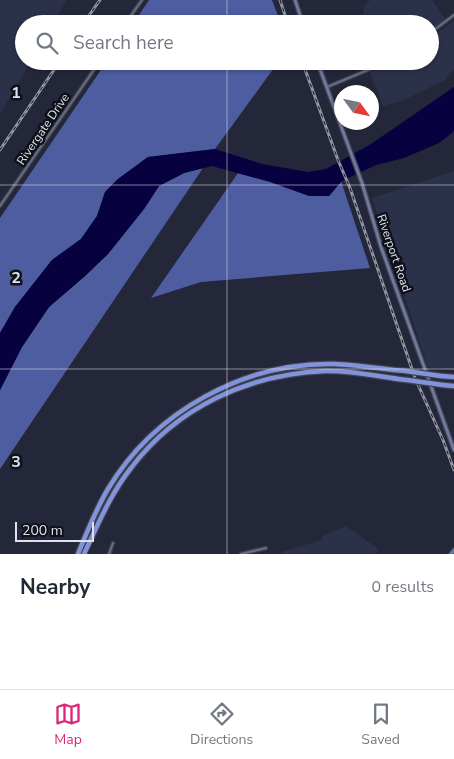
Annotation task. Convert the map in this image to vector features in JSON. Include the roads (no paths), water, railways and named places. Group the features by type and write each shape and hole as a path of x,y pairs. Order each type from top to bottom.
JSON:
{"highway":[{"path":"78,554 93,517 109,488 127,462 148,439 196,401 241,380 272,370 300,366 333,364 453,377"},
{"path":"84,554 111,497 131,467 172,426 218,396 262,380 301,373 341,372 454,387"}],"main road":[{"path":"294,0 300,15"},
{"name":"Riverport Road","path":"320,70 362,183 381,247 454,450"},
{"path":"451,554 454,550"}],"street":[{"path":"131,15 142,0"},
{"path":"439,26 454,15"},
{"name":"Rivergate Drive","path":"0,206 94,70"},
{"path":"326,87 368,70"},
{"path":"109,554 113,543"},
{"path":"241,554 266,548"}],"railway":[{"path":"89,15 100,0"},
{"path":"280,0 285,15"},
{"path":"0,150 54,70"},
{"path":"305,70 350,188 415,378 443,440 454,470"}]}
